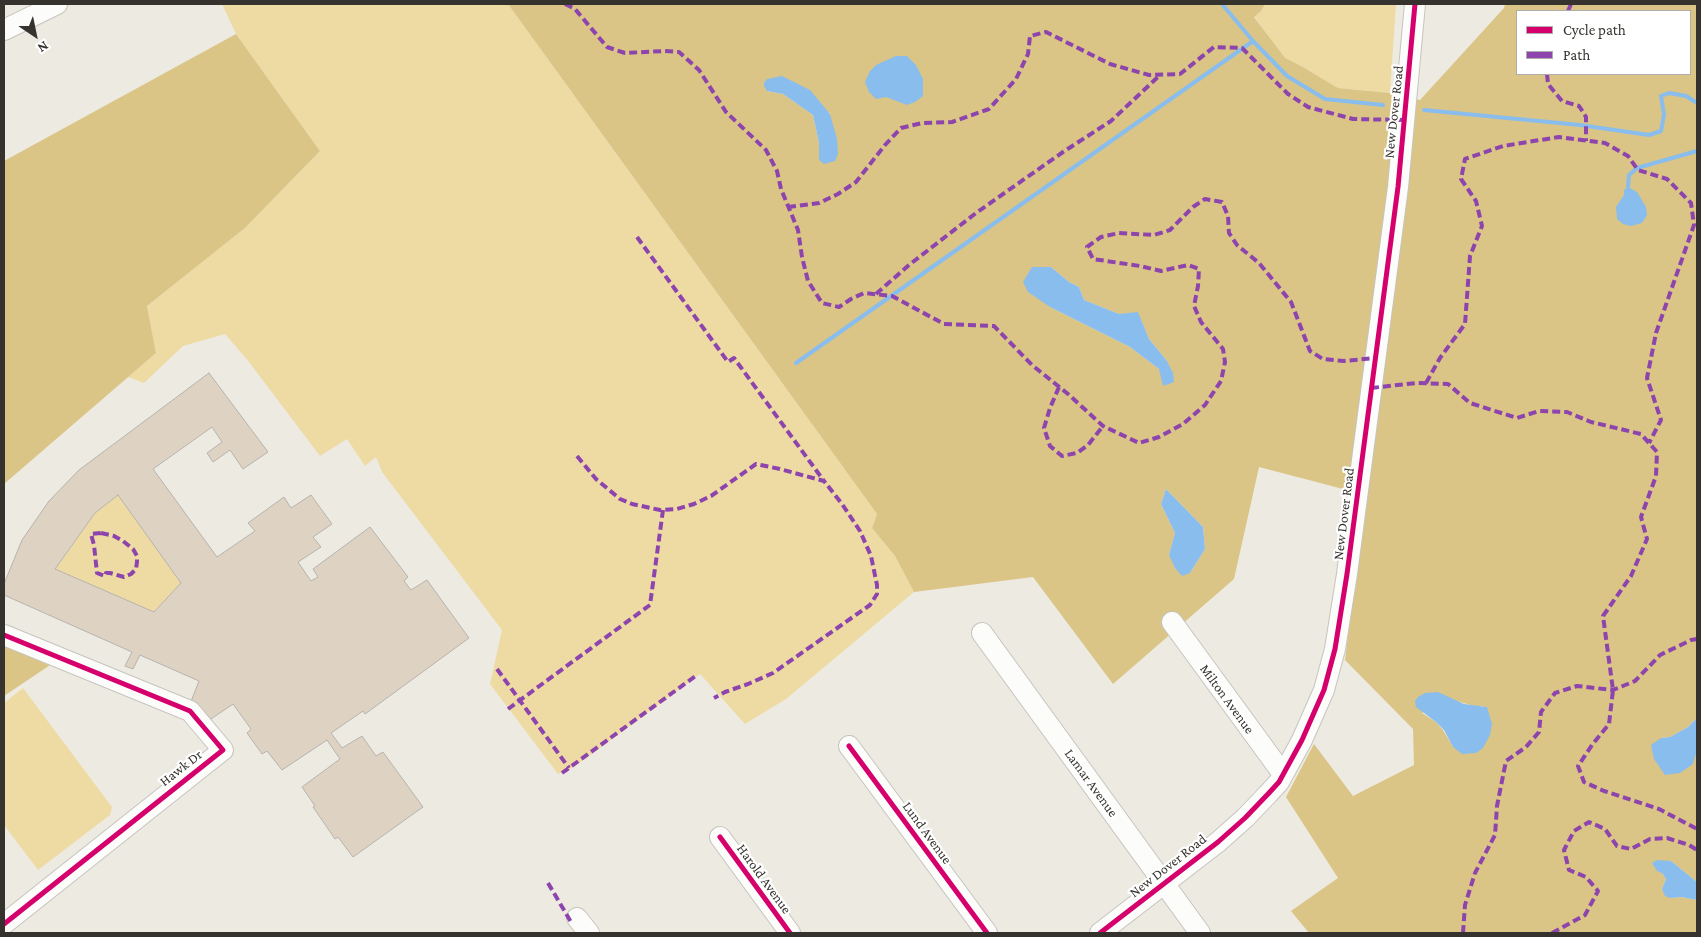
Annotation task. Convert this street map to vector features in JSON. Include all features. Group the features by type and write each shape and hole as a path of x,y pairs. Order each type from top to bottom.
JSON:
{"street":[{"path":"4,30 57,4"},
{"name":"New Dover Road","path":"1100,933 1218,842 1268,794 1283,774 1310,724 1324,690 1336,649 1341,617 1398,187 1415,4"},
{"name":"Milton Avenue","path":"1172,622 1283,774"},
{"name":"Lamar Avenue","path":"982,633 1200,933"},
{"name":"Hawk Dr","path":"4,635 190,711 223,750 4,924"},
{"name":"Lund Avenue","path":"849,746 987,933"},
{"name":"Harold Avenue","path":"720,838 790,933"},
{"path":"4,924 11,933"}],"shaded area":[{"path":"222,4 508,4 877,514 872,528 895,556 914,592 786,699 745,724 700,674 574,767 558,774 490,684 502,630 382,472 376,457 365,466 347,439 320,456 249,362 225,334 183,346 144,383 128,377 156,353 147,306 245,228 320,151 236,34"},
{"path":"508,4 1265,4 1254,17 1285,58 1338,88 1390,93 1420,100 1504,8 1505,4 1697,4 1697,718 1688,727 1670,737 1661,738 1697,750 1697,882 1671,861 1662,873 1666,879 1662,889 1670,898 1681,897 1697,900 1697,933 1309,933 1291,911 1338,878 1286,797 1314,744 1353,796 1414,765 1413,729 1345,660 1366,495 1259,467 1234,579 1113,684 1033,577 914,592 895,556 872,528 877,514","holes":["767,79 830,113 819,160 819,143 813,115 783,94 767,91","1051,267 1069,282 1079,287 1084,300 1119,314 1138,313 1149,339 1167,361 1159,369 1130,347 1050,307","1166,489 1203,527 1205,549 1190,573 1169,555 1175,533 1161,504","1453,700 1474,706 1484,706 1453,747 1436,722 1422,713"]},
{"path":"1265,4 1396,4 1390,93 1338,88 1284,58 1254,16 1261,11"},
{"path":"236,34 320,151 245,228 147,306 156,353 4,484 4,161"},
{"path":"118,495 181,583 154,612 55,569 95,513"},
{"path":"4,627 68,653 4,696"},
{"path":"23,688 112,807 110,815 38,870 4,825 4,703"}],"water":[{"path":"896,56 907,56 916,65 923,79 923,96 907,105 886,97 876,99 869,92 865,82 870,71 876,65"},
{"path":"782,76 810,90 830,114 837,139 838,154 835,161 824,164 819,160 819,143 813,115 783,94 767,91 764,83 767,79"},
{"path":"1628,187 1637,192 1646,207 1647,215 1642,223 1631,226 1623,224 1617,219 1616,207 1624,195 1624,190"},
{"path":"1032,267 1051,267 1069,282 1079,287 1084,300 1119,314 1138,312 1149,339 1167,361 1173,373 1174,382 1163,386 1159,369 1130,347 1050,307 1028,292 1023,282"},
{"path":"1166,489 1203,527 1205,549 1190,573 1182,576 1175,568 1169,555 1175,533 1161,504"},
{"path":"1438,692 1464,704 1487,707 1492,724 1490,735 1483,748 1476,753 1462,754 1453,747 1444,730 1416,707 1415,701 1418,697 1425,693"},
{"path":"1697,718 1697,750 1693,764 1680,773 1665,775 1654,759 1651,745 1661,738 1670,737 1688,727"},
{"path":"1657,860 1671,861 1697,882 1697,900 1665,896 1662,889 1666,879 1662,873 1657,871 1652,863"}],"building":[{"path":"209,373 268,452 243,469 230,450 213,462 207,453 222,442 212,427 153,469 217,557 255,531 248,523 284,497 291,508 311,495 332,524 313,537 321,547 298,562 311,581 318,577 313,569 370,527 408,577 404,581 411,590 427,580 469,638 365,714 363,711 331,733 342,748 362,736 376,756 383,752 423,807 353,857 338,837 335,839 302,787 340,759 327,740 282,770 267,751 262,754 247,733 251,729 233,704 211,719 200,708 190,704 199,681 140,655 133,669 125,666 132,652 4,595 4,584 22,540 49,501 79,470","holes":["118,495 181,583 154,612 55,569 95,513"]}],"waterway":[{"path":"1222,4 1253,41 1287,76 1325,99 1383,105"},
{"path":"796,363 1253,41"},
{"path":"1424,110 1580,125 1649,135 1661,131 1664,115 1661,96 1669,93 1686,96 1697,103"},
{"path":"1628,187 1629,175 1637,168 1697,151"}],"marked path":[{"path":"565,4 575,9 607,47 625,53 679,52 699,70 726,112 766,150 777,171 781,189 798,230 808,281 822,303 839,307 864,293 892,296 944,324 994,326 1032,365 1103,426 1139,443 1159,437 1183,424 1205,405 1221,381 1225,362 1223,349 1201,322 1194,306 1199,269 1188,265 1161,271 1093,259 1087,247 1101,237 1119,233 1154,235 1170,230 1193,207 1205,199 1222,202 1228,216 1229,233 1237,245 1259,263 1291,302 1310,351 1323,359 1344,361 1375,358"},
{"path":"1568,10 1571,4"},
{"path":"788,207 819,203 838,194 856,182 901,128 922,123 952,122 989,109 1016,79 1028,54 1030,36 1046,32 1110,64 1149,75 1180,74 1214,47 1242,48 1288,94 1308,107 1353,119 1405,120"},
{"path":"876,294 909,265 976,213 1111,121 1160,75"},
{"path":"1547,75 1548,84 1562,101 1579,106 1586,117 1586,141"},
{"path":"1426,383 1440,358 1465,324 1470,256 1482,226 1476,201 1461,179 1465,159 1503,146 1559,137 1605,143 1628,156 1638,170 1667,179 1691,203 1694,225 1656,333 1647,378 1661,420 1649,443"},
{"path":"637,237 728,362 734,358 824,481"},
{"path":"1371,388 1416,383 1448,384 1470,403 1517,418 1539,411 1567,412 1591,422 1641,434 1657,452 1656,476 1641,517 1647,539 1631,576 1603,616 1613,690 1609,724 1578,766 1584,782 1604,791 1659,809 1697,829"},
{"path":"1059,387 1044,428 1050,446 1062,456 1077,453 1088,445 1103,426"},
{"path":"577,456 596,479 620,499 632,504 660,510 677,509 711,496 756,464 780,469 824,481 860,531 871,556 877,585 877,594 870,605 773,673 714,698"},
{"path":"508,709 650,605 663,510"},
{"path":"101,533 114,536 133,549 137,556 137,562 136,569 131,574 124,577 110,573 106,573 105,576 97,573 91,534 101,533"},
{"path":"1463,933 1465,905 1475,873 1495,835 1497,806 1506,761 1526,747 1539,732 1541,712 1555,693 1577,686 1613,690 1635,681 1660,655 1697,639"},
{"path":"497,669 569,768"},
{"path":"562,773 697,675"},
{"path":"1552,933 1585,915 1598,891 1586,877 1569,870 1564,850 1574,831 1589,822 1605,829 1617,846 1631,849 1650,839 1667,838 1689,845 1697,850"},
{"path":"548,883 571,922"}],"cycle path":[{"path":"1100,933 1218,842 1268,794 1279,782 1302,740 1324,690 1335,649 1347,574 1398,187 1415,4"},
{"path":"4,635 190,711 223,750 4,924"},
{"path":"849,746 987,933"},
{"path":"720,837 790,933"}]}
